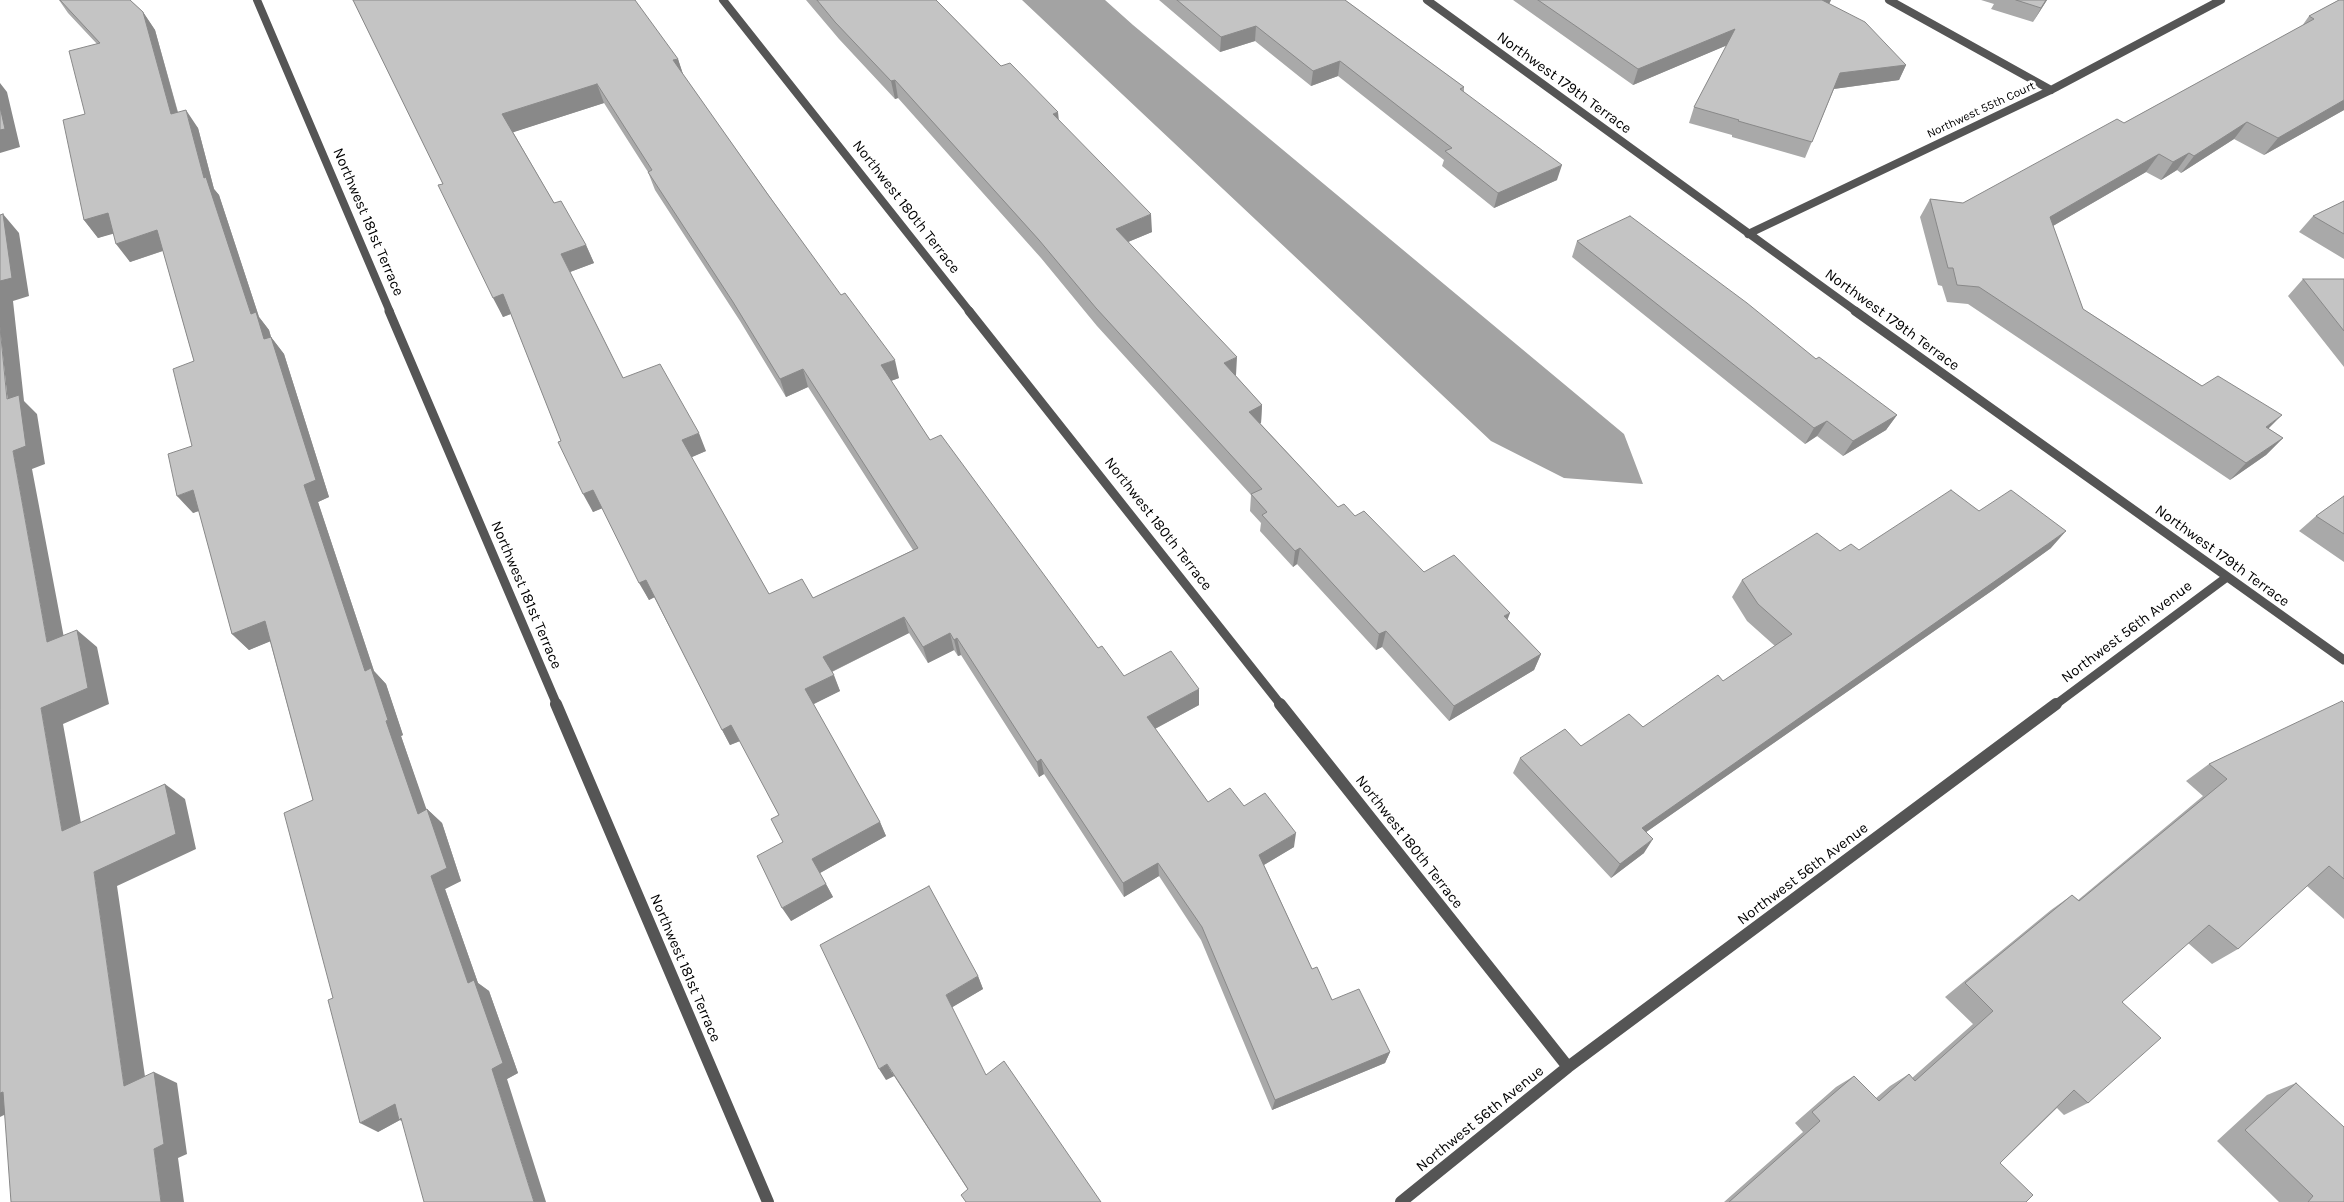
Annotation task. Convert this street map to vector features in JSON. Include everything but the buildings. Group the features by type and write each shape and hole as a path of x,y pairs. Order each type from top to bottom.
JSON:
{"street":[{"name":"Northwest 181st Terrace","path":"257,0 768,1202"},
{"name":"Northwest 180th Terrace","path":"723,0 1568,1067"},
{"name":"Northwest 179th Terrace","path":"1427,0 1748,234 2344,660"},
{"path":"1889,0 2051,90"},
{"name":"Northwest 55th Court","path":"1748,234 2051,90 2220,0"},
{"name":"Northwest 56th Avenue","path":"1401,1202 1568,1067 2227,577"}],"shaded area":[{"path":"1022,0 1105,0 1624,434 1643,484 1564,478 1491,441"}]}
